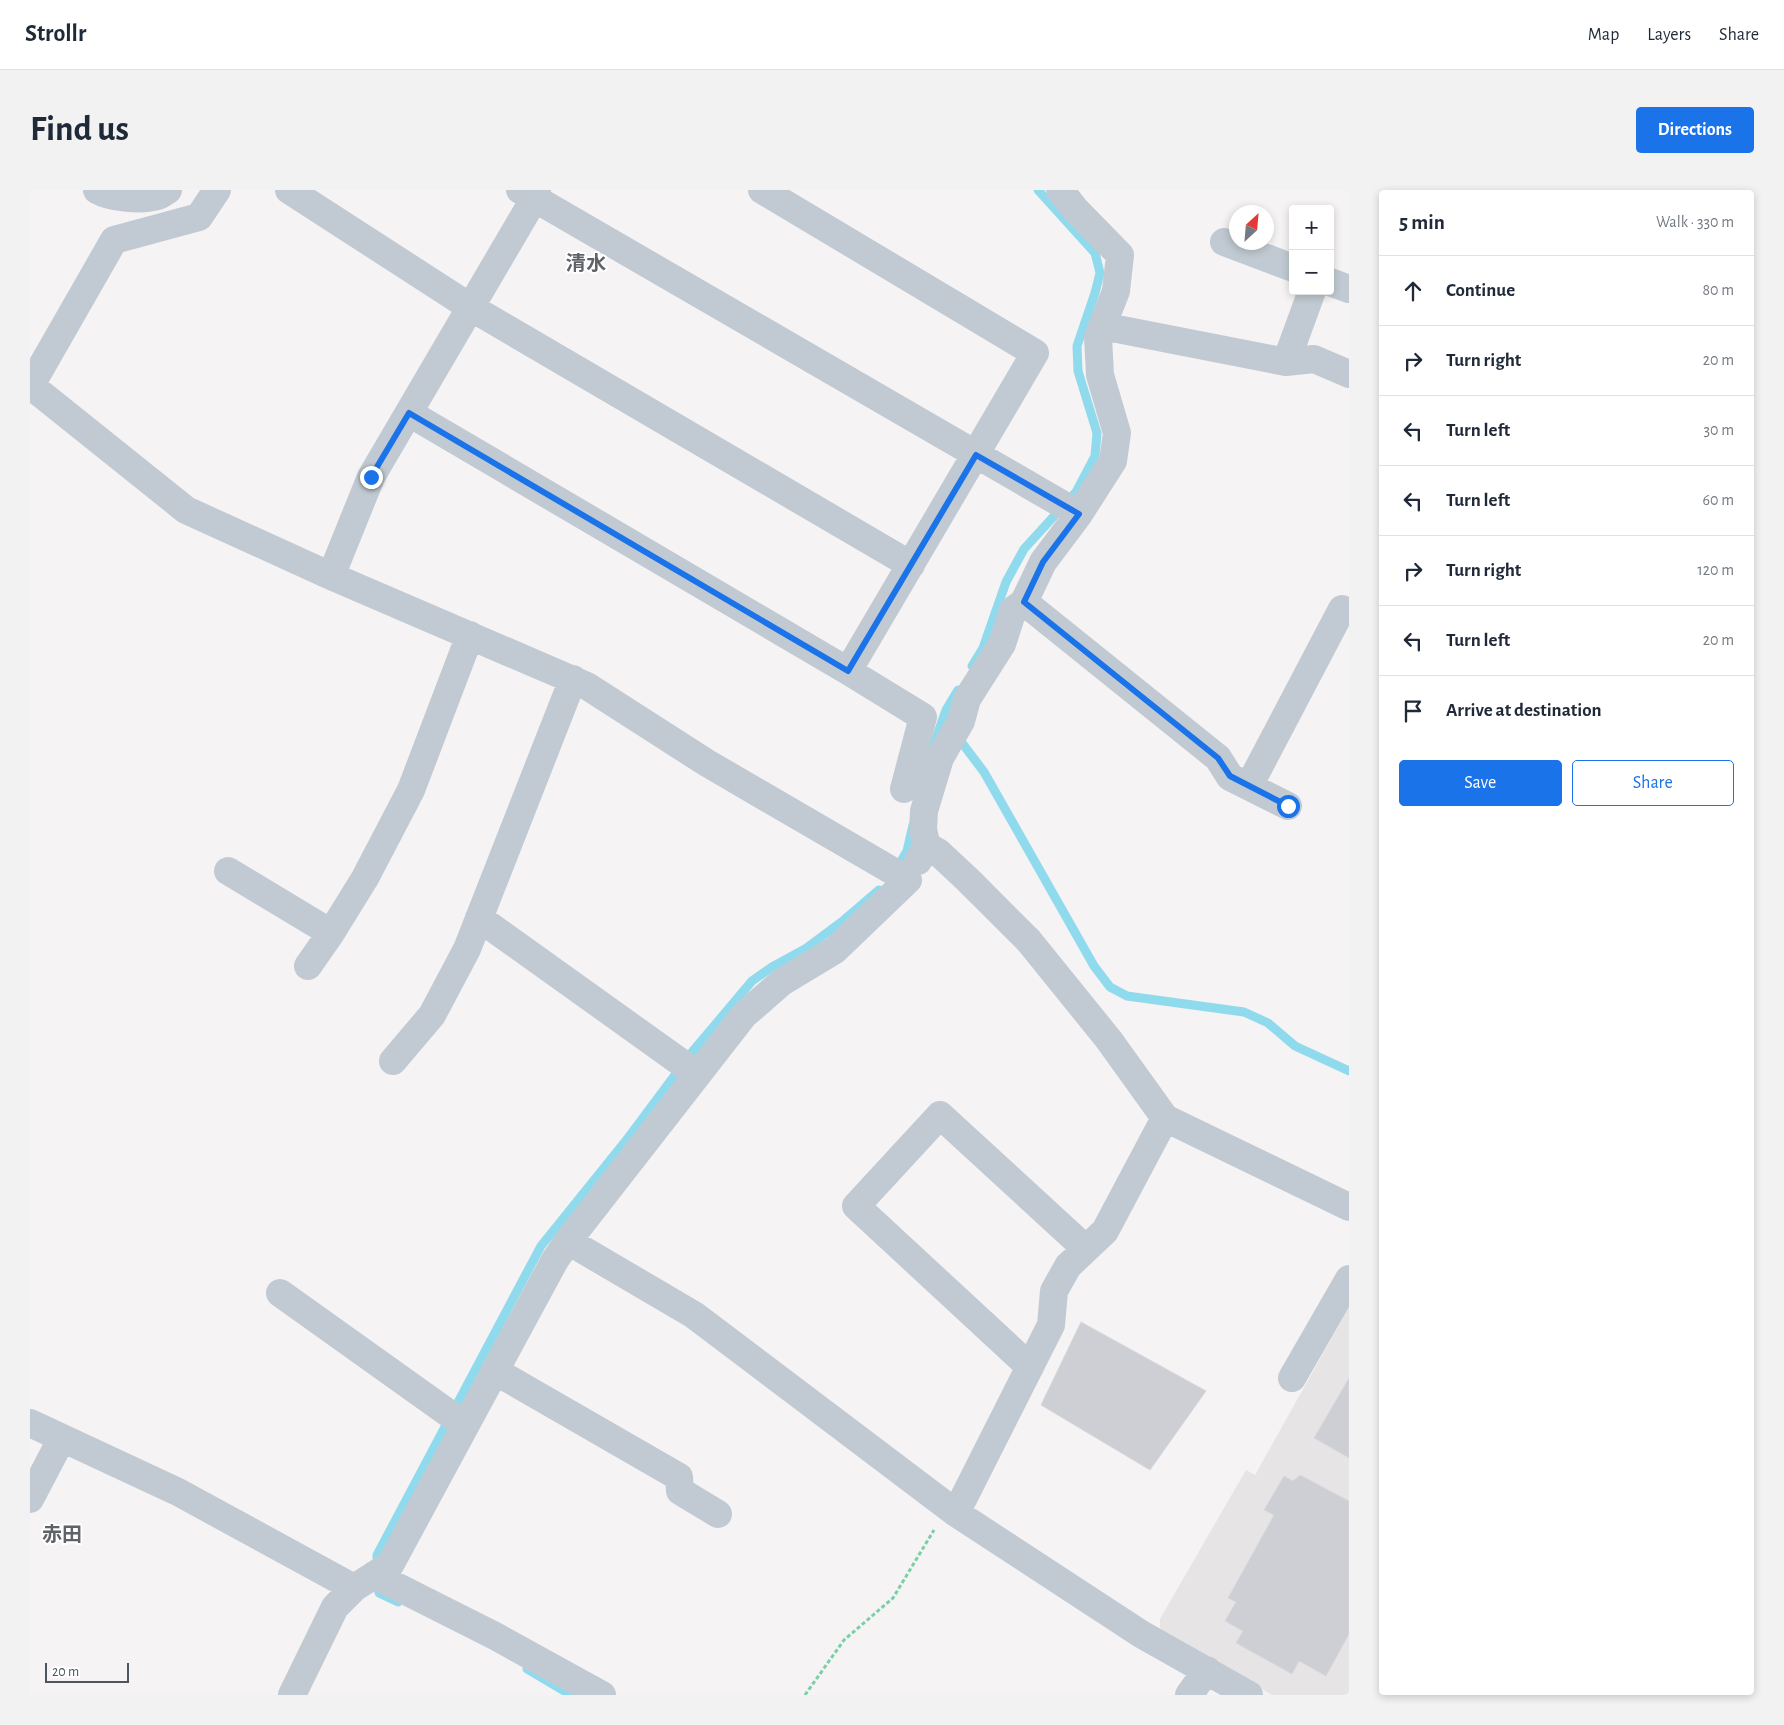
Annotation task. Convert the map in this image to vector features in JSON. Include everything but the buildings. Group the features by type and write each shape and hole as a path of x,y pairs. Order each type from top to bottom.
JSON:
{"street":[{"path":"105,191 130,199 158,196 168,190"},
{"path":"217,190 199,216 114,240 30,385 186,510 331,576 587,686 707,763 900,875"},
{"path":"289,190 470,307 911,565"},
{"path":"762,190 1035,353 848,671"},
{"path":"926,846 923,830 924,811 940,758 961,721 967,699 1002,644 1013,610 1024,602 1068,508 1113,461 1118,433 1100,375 1098,337 1116,291 1120,255 1075,209 1060,190"},
{"path":"331,576 371,477 470,307 530,193 1068,508"},
{"path":"1224,242 1289,266"},
{"path":"1334,283 1349,289"},
{"path":"1286,362 1311,295"},
{"path":"1102,326 1286,362 1314,359 1349,374"},
{"path":"409,413 923,717 904,789"},
{"path":"1024,602 1218,758 1230,776 1288,806"},
{"path":"1249,786 1342,609"},
{"path":"308,966 365,878 411,790 470,635"},
{"path":"393,1061 432,1015 467,949 573,679"},
{"path":"292,1695 334,1607 364,1582 390,1565 457,1419 495,1371 554,1260 687,1067 782,982 835,950 926,846"},
{"path":"926,846 938,852 1029,941 1109,1040 1165,1118 1349,1208"},
{"path":"228,871 331,933"},
{"path":"479,918 687,1067"},
{"path":"1030,1367 856,1206 940,1115 1086,1249"},
{"path":"952,1510 1051,1325 1054,1292 1068,1266 1105,1231 1165,1118"},
{"path":"568,1241 694,1314 952,1510 1142,1634 1249,1695"},
{"path":"1292,1378 1349,1279"},
{"path":"280,1293 457,1419"},
{"path":"495,1371 679,1477 680,1491 718,1514"},
{"path":"30,1423 364,1582 495,1636 602,1695"},
{"path":"30,1499 62,1438"},
{"path":"1188,1695 1207,1670"}],"path":[{"path":"805,1695 844,1640 893,1598 952,1510"}],"shaded area":[{"path":"1349,1307 1349,1695 1272,1695 1160,1630 1160,1619 1246,1470 1255,1475"}],"waterway":[{"path":"972,666 983,648 1006,582 1024,549 1076,492 1095,456 1097,433 1078,371 1077,346 1100,273 1095,253 1038,190"},
{"path":"933,747 946,710 958,690"},
{"path":"956,735 984,772 1094,966 1110,987 1127,996 1244,1012 1268,1023 1295,1046 1349,1071"},
{"path":"896,870 907,851 913,825"},
{"path":"377,1558 541,1246 628,1138 693,1051 752,981 772,967 805,949 844,920 879,890"},
{"path":"379,1589 379,1593 398,1602"},
{"path":"527,1669 571,1695"}],"district":[{"name":"清水","path":"586,263"},
{"name":"赤田","path":"62,1534"}],"route":[{"path":"371,477 409,413 848,671 976,455 1079,514 1043,562 1024,602 1218,758 1230,776 1288,806"}]}
